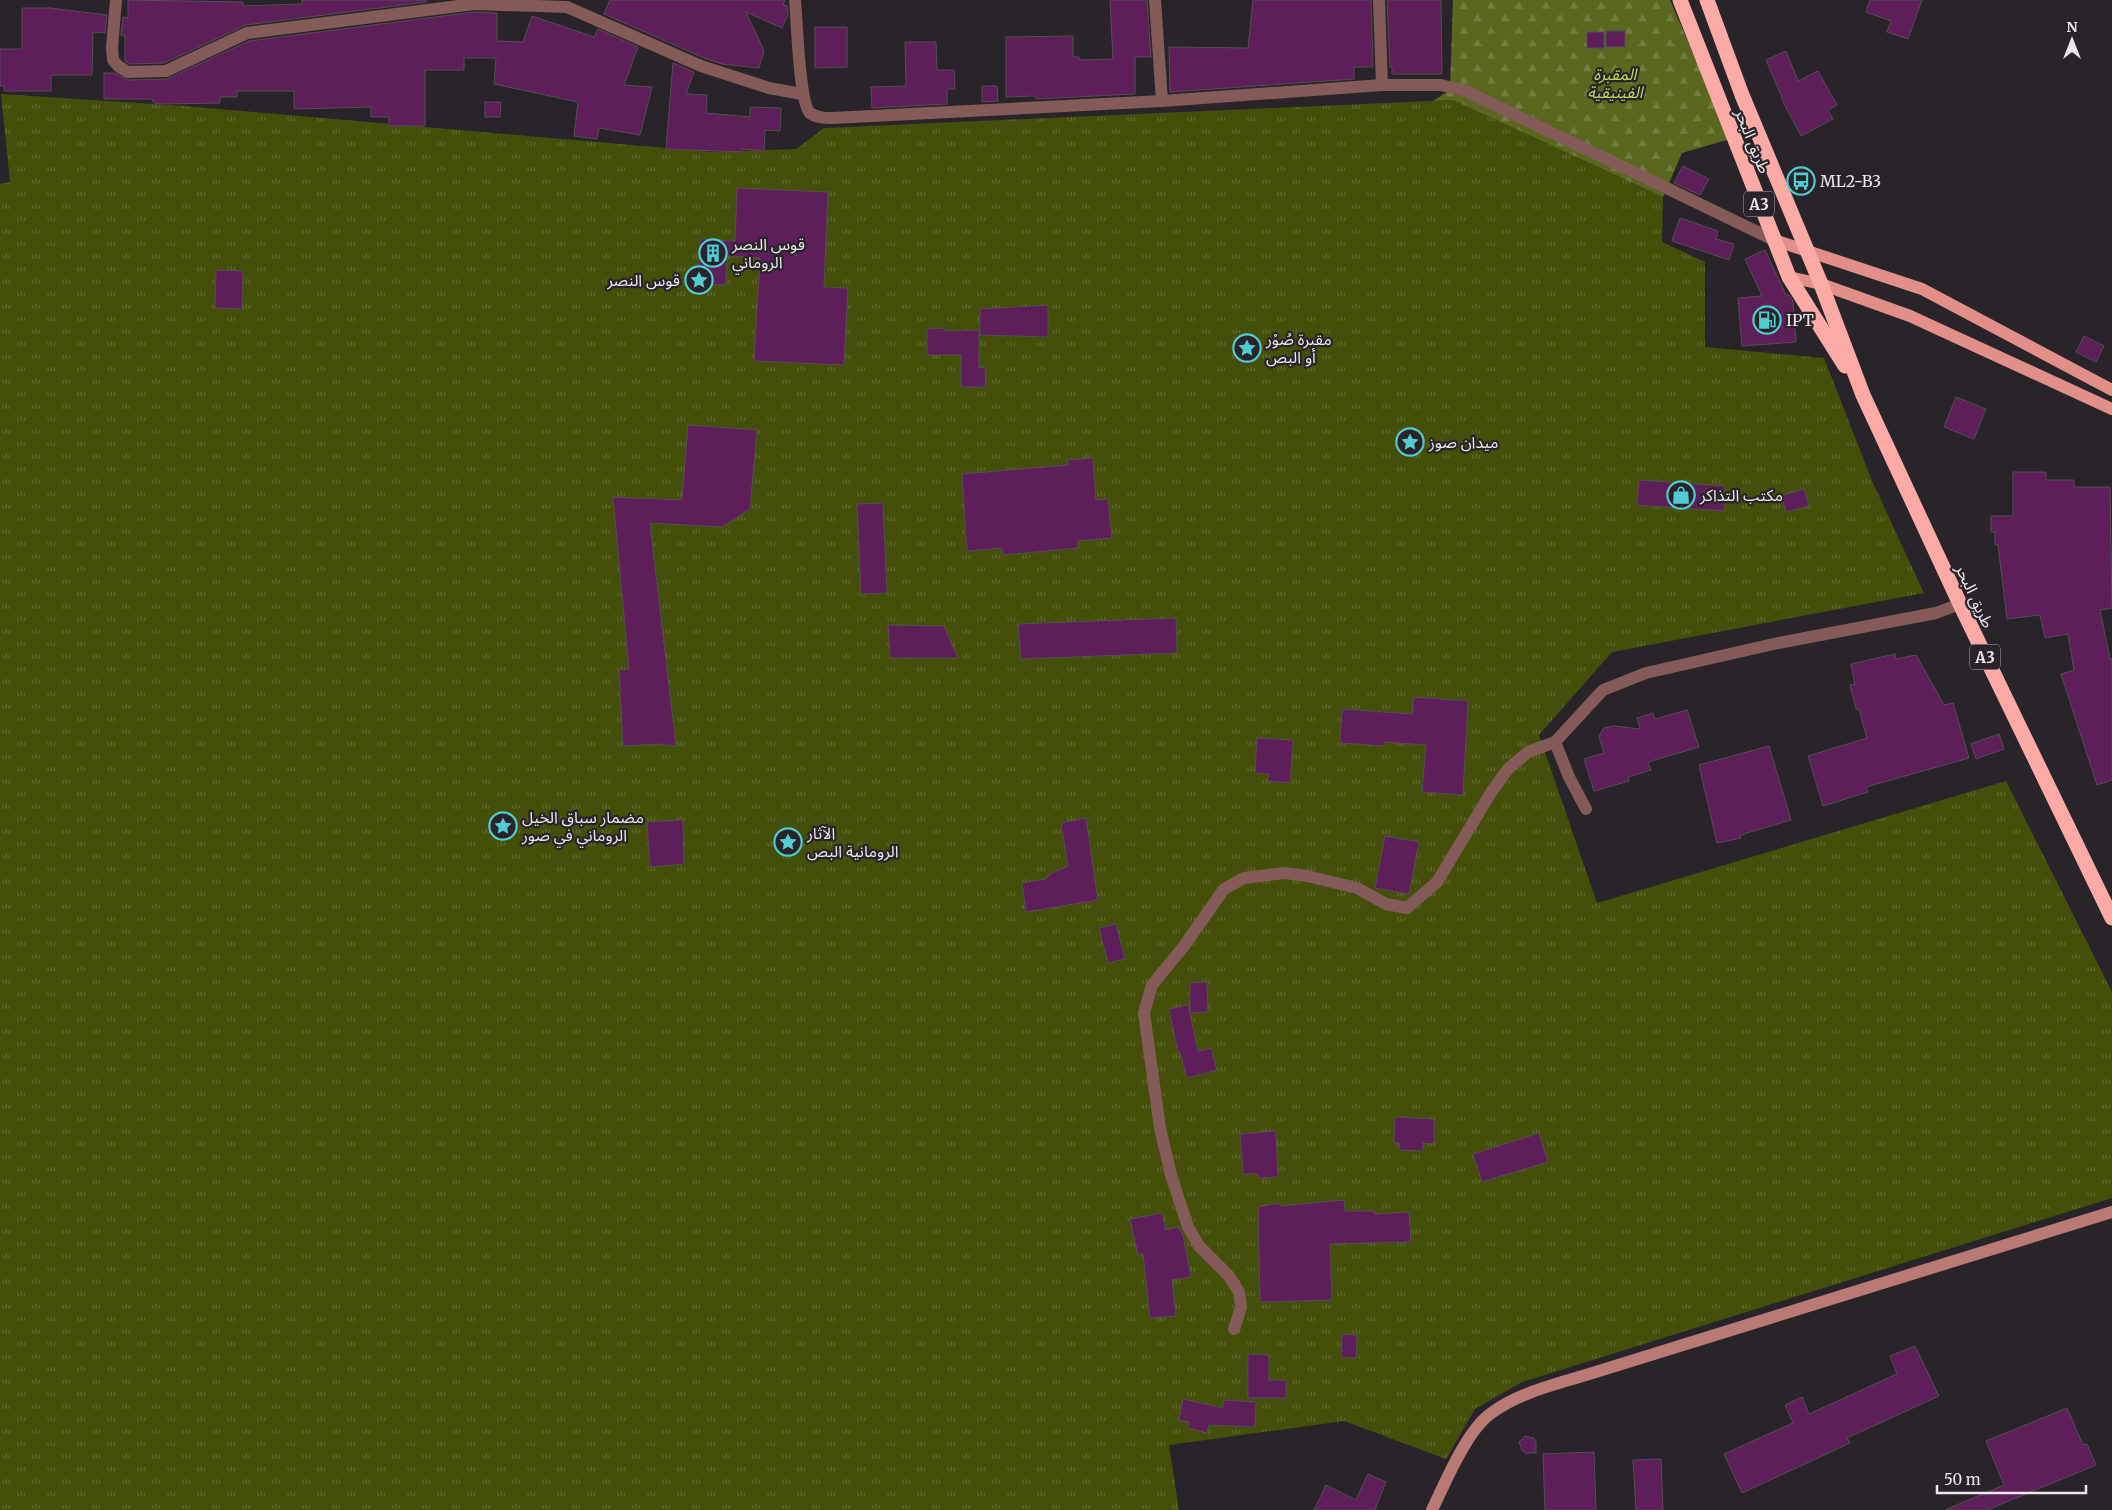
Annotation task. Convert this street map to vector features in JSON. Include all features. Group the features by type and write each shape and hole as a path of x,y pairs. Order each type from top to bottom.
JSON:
{"highway":[{"name":"طريق البحر","path":"1680,0 1789,277 1863,395"},
{"name":"طريق البحر","path":"1707,0 1742,95 1821,284 1863,395 1960,604 2112,918"}],"main road":[{"path":"1774,240 1922,289 2112,390"},
{"path":"1789,277 1821,284 1910,316 2112,409"},
{"path":"1432,1510 1454,1464 1470,1437 1488,1415 1514,1399 2112,1212"}],"street":[{"path":"116,0 112,48 114,60 118,66 128,72 166,71 247,33 474,4 567,6 701,66 768,88 802,94"},
{"path":"795,0 802,94 809,112 816,117 833,118 1162,101 1382,85 1441,85 1466,91 1774,240"},
{"path":"1155,0 1162,101"},
{"path":"1379,0 1382,85"},
{"path":"1234,1329 1241,1307 1240,1292 1229,1276 1199,1246 1188,1227 1170,1175 1160,1128 1144,1013 1152,985 1184,946 1224,889 1244,878 1285,873 1307,876 1357,888 1386,904 1407,908 1437,882 1492,791 1508,769 1528,752 1556,742 1603,690 1646,673 1778,643 1936,613 1960,604"},
{"path":"1556,742 1566,771 1586,808"}],"green space":[{"name":"المقبرة الفينيقية","path":"1453,0 1670,0 1730,139 1682,153 1663,197 1453,100 1433,101 1450,90"},
{"name":"الآثار الرومانية البص","path":"1,94 184,106 712,152 796,149 824,128 1453,100 1663,197 1662,242 1705,262 1705,347 1824,358 1872,481 1924,593 1612,652 1539,735 1597,903 2006,781 2112,992 2112,1198 1522,1382 1475,1409 1446,1459 1344,1421 1169,1445 1179,1510 0,1510 0,184 10,182"}],"building":[{"path":"128,0 243,2 243,6 302,4 302,0 426,0 426,2 246,25 164,63 130,64 125,61 125,36 121,35 123,17 128,18"},
{"path":"610,0 785,0 783,5 787,6 788,15 782,28 746,12 764,51 759,68 722,64 704,58 604,14"},
{"path":"1110,0 1147,0 1151,57 1135,57 1135,94 1036,99 1035,96 1006,97 1006,37 1073,36 1073,57 1079,57 1079,60 1113,59"},
{"path":"1253,0 1371,0 1373,67 1354,67 1354,79 1170,92 1169,47 1248,48"},
{"path":"1387,0 1441,0 1442,74 1392,74 1392,67 1390,67"},
{"path":"1870,0 1922,0 1908,39 1887,32 1891,21 1866,12"},
{"path":"22,8 50,8 107,15 105,33 93,32 92,75 51,75 51,91 4,91 4,86 0,86 0,49 22,49"},
{"path":"474,12 497,13 497,41 523,42 532,16 594,37 598,29 638,47 624,85 652,87 640,135 599,128 597,139 574,136 578,102 494,84 496,58 464,58 464,70 425,70 425,126 389,126 389,117 371,117 371,107 294,109 294,91 237,91 237,97 220,97 220,103 162,104 154,103 152,99 104,99 104,73 115,73 128,80 167,79 249,41"},
{"path":"815,27 847,27 847,67 815,68"},
{"path":"1606,31 1625,31 1625,47 1606,47"},
{"path":"1587,32 1604,32 1604,48 1587,48"},
{"path":"905,42 936,42 937,70 954,70 955,89 947,89 947,104 872,108 871,87 906,86"},
{"path":"1786,51 1798,81 1818,71 1837,105 1828,110 1833,119 1801,136 1782,100 1766,60"},
{"path":"673,63 694,72 686,94 707,95 706,113 750,117 750,107 781,108 780,131 765,130 764,151 742,149 742,152 666,149"},
{"path":"982,86 997,86 998,101 982,102"},
{"path":"485,102 501,102 500,117 485,117"},
{"path":"1683,166 1709,179 1700,195 1674,183"},
{"path":"737,188 828,192 824,287 848,288 844,365 754,361 760,258 727,256 726,285 698,284 700,239 735,241"},
{"path":"1680,218 1718,231 1716,239 1734,244 1729,260 1672,241"},
{"name":"IPT","path":"1765,250 1786,295 1789,295 1793,301 1796,342 1742,346 1738,298 1762,296 1745,259"},
{"path":"216,270 243,271 242,309 215,308"},
{"path":"1048,305 1048,337 980,335 980,309"},
{"path":"945,328 945,331 979,330 979,368 985,367 986,387 961,387 961,355 927,355 927,329"},
{"path":"2084,336 2104,346 2096,362 2076,352"},
{"path":"1956,397 1986,409 1974,439 1944,427"},
{"path":"688,425 757,430 750,509 722,527 650,523 676,746 658,744 623,746 619,670 629,669 613,497 682,500"},
{"path":"1093,458 1096,500 1108,499 1112,538 1078,541 1078,548 1003,555 1002,548 967,551 962,474 1068,465 1067,460"},
{"path":"2013,472 2046,472 2046,480 2074,480 2074,487 2110,487 2112,608 2100,610 2110,659 2112,658 2112,780 2097,785 2061,674 2074,670 2068,634 2045,638 2040,615 2007,619 1998,545 1995,545 1995,532 1991,532 1991,516 2013,516"},
{"name":"مكتب التذاكر","path":"1639,480 1725,486 1724,511 1637,505"},
{"path":"1804,489 1809,506 1786,512 1781,496"},
{"path":"883,503 887,593 861,594 857,504"},
{"path":"1176,618 1177,653 1021,659 1018,624"},
{"path":"888,625 944,626 958,658 890,658"},
{"path":"1895,654 1896,659 1916,655 1944,705 1953,703 1969,758 1866,787 1868,792 1823,806 1808,756 1867,738 1859,709 1856,709 1850,685 1855,684 1851,664"},
{"path":"1414,697 1468,701 1463,795 1422,792 1426,745 1384,742 1384,746 1340,743 1342,709 1412,714"},
{"path":"1687,710 1699,747 1648,762 1651,770 1628,777 1629,781 1594,791 1584,759 1604,753 1599,736 1604,728 1614,726 1640,729 1637,718 1653,713 1655,719"},
{"path":"1999,734 2004,749 1976,759 1971,744"},
{"path":"1257,738 1293,740 1290,783 1268,781 1269,774 1255,773"},
{"path":"1769,746 1791,820 1740,835 1741,838 1717,843 1699,765"},
{"path":"1086,818 1098,900 1026,912 1022,883 1046,879 1050,874 1068,866 1061,823"},
{"path":"683,820 684,864 650,867 647,822"},
{"path":"1385,836 1419,842 1409,894 1375,888"},
{"path":"1116,924 1125,959 1108,963 1099,928"},
{"path":"1207,982 1208,1012 1190,1013 1190,983"},
{"path":"1188,1005 1198,1051 1211,1048 1217,1070 1187,1078 1180,1052 1178,1052 1169,1009"},
{"path":"1395,1117 1434,1119 1434,1144 1423,1143 1423,1151 1399,1150 1399,1143 1394,1143"},
{"path":"1276,1131 1278,1177 1258,1178 1258,1174 1243,1174 1240,1134"},
{"path":"1539,1133 1548,1162 1482,1182 1473,1154"},
{"path":"1344,1200 1345,1211 1374,1211 1375,1214 1409,1212 1411,1242 1330,1244 1332,1300 1260,1302 1258,1207 1280,1203 1280,1206"},
{"path":"1162,1213 1166,1230 1179,1227 1183,1235 1191,1277 1172,1280 1176,1316 1150,1318 1143,1254 1138,1255 1130,1219"},
{"path":"1342,1334 1357,1335 1356,1358 1341,1357"},
{"path":"1915,1346 1939,1396 1847,1438 1850,1443 1742,1493 1724,1454 1793,1423 1785,1405 1802,1397 1809,1414 1897,1374 1890,1356"},
{"path":"1248,1354 1269,1355 1269,1380 1286,1380 1286,1398 1248,1398"},
{"path":"1183,1399 1223,1408 1223,1400 1256,1402 1255,1427 1209,1425 1207,1433 1188,1428 1189,1422 1179,1420"},
{"path":"2067,1408 2083,1445 2087,1444 2096,1465 1987,1510 1945,1510 2004,1485 1986,1441"},
{"path":"1525,1436 1534,1438 1536,1453 1525,1453 1522,1450 1519,1442"},
{"path":"1594,1452 1596,1510 1545,1510 1543,1454"},
{"path":"1661,1459 1663,1510 1636,1510 1633,1460"},
{"path":"1368,1474 1386,1482 1375,1510 1314,1510 1326,1485 1356,1500"}],"place":[{"name":"ML2-B3","path":"1801,181"},
{"name":"قوس النصر الروماني","path":"713,253"},
{"name":"قوس النصر","path":"699,280"},
{"name":"IPT","path":"1767,320"},
{"name":"مقبرة صُوْر أو البص","path":"1247,348"},
{"name":"ميدان صوز","path":"1410,442"},
{"name":"مكتب التذاكر","path":"1681,495"},
{"name":"مضمار سباق الخيل الروماني في صور","path":"503,826"},
{"name":"الآثار الرومانية البص","path":"788,842"}]}
